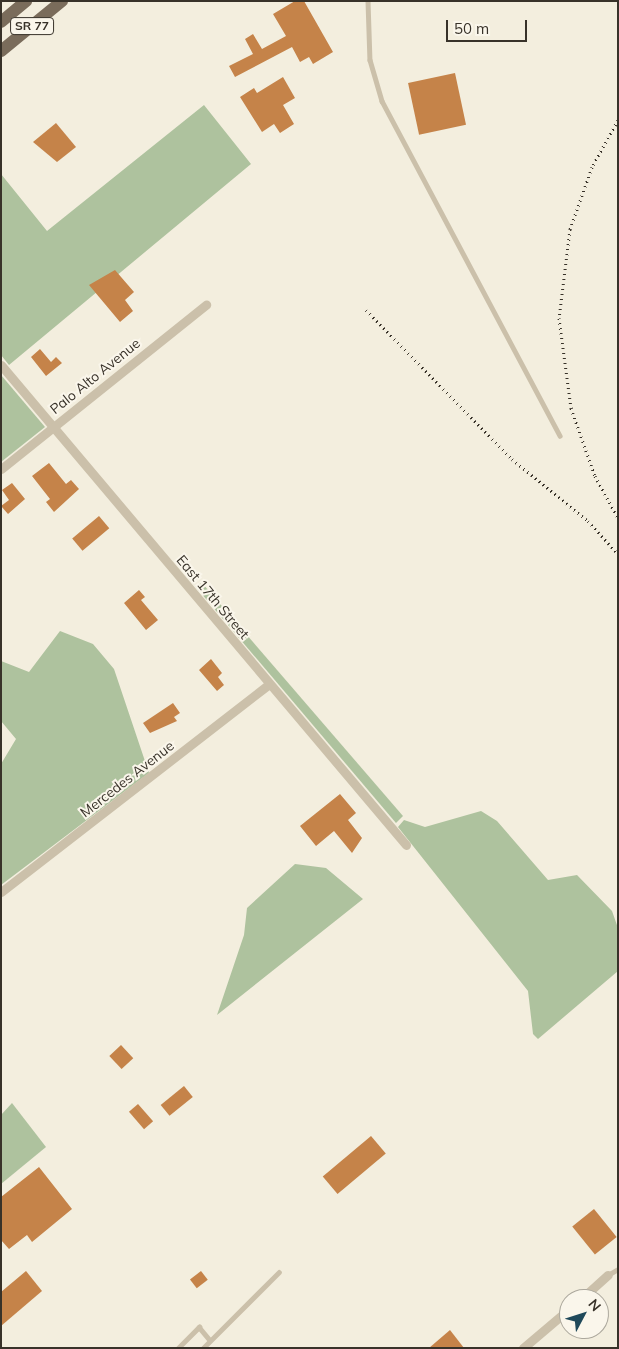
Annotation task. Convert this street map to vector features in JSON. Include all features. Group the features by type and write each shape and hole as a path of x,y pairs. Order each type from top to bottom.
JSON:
{"main road":[{"name":"SR 77","path":"1,22 26,1"},
{"name":"SR 77","path":"1,51 62,1"}],"street":[{"name":"Palo Alto Avenue","path":"1,469 206,304"},
{"name":"East 17th Street","path":"1,365 268,685 406,845"},
{"name":"Mercedes Avenue","path":"1,892 268,685"},
{"path":"592,1289 608,1275"},
{"path":"523,1348 559,1317"}],"lane":[{"path":"368,1 370,60 382,100 560,436"},
{"path":"608,1275 618,1269"},
{"path":"203,1348 279,1272"},
{"path":"178,1348 199,1327 210,1340"}],"green space":[{"path":"204,105 251,164 9,365 1,355 1,174 47,231"},
{"path":"1,375 45,427 1,462"},
{"path":"202,583 403,816 396,823 195,586"},
{"path":"60,631 93,644 114,669 149,773 1,885 1,764 16,739 1,721 1,661 29,672"},
{"path":"481,811 497,821 548,880 577,875 612,911 618,928 618,971 538,1039 533,1034 528,991 398,827 404,820 425,827"},
{"path":"295,864 326,868 363,899 217,1015 244,935 247,908"},
{"path":"12,1103 46,1147 1,1184 1,1115"}],"building":[{"path":"295,1 304,1 333,52 313,64 309,57 300,62 292,47 235,77 229,66 253,54 245,39 253,34 262,49 286,36 273,14"},
{"path":"455,73 466,125 419,135 408,83"},
{"path":"283,77 295,98 283,105 294,124 280,133 274,124 262,132 240,97 254,88 257,93"},
{"path":"56,123 76,147 57,162 33,142"},
{"path":"115,270 134,292 125,300 133,311 120,322 89,285"},
{"path":"40,349 51,362 56,357 62,363 46,376 31,357"},
{"path":"49,463 66,484 71,480 79,489 54,512 46,502 50,499 32,476"},
{"path":"12,483 25,499 8,514 1,506 9,500 2,490"},
{"path":"99,516 109,528 82,551 72,538"},
{"path":"139,590 145,597 141,600 158,620 146,630 124,603"},
{"path":"211,659 222,673 218,677 224,685 217,691 199,670"},
{"path":"173,703 180,713 174,717 177,721 150,733 143,723"},
{"path":"340,794 356,813 348,820 362,838 352,853 334,831 316,846 300,826"},
{"path":"121,1045 133,1058 122,1069 109,1056"},
{"path":"184,1086 193,1097 169,1116 161,1105"},
{"path":"138,1104 153,1121 144,1129 129,1112"},
{"path":"371,1136 386,1154 338,1194 323,1176"},
{"path":"39,1167 72,1209 32,1242 27,1235 9,1249 1,1240 1,1197"},
{"path":"594,1209 617,1237 595,1255 572,1227"},
{"path":"26,1271 42,1291 1,1326 1,1292"},
{"path":"201,1271 208,1280 197,1288 190,1280"},
{"path":"450,1330 464,1348 429,1348"}],"railway":[{"path":"618,120 592,167 570,229 559,318 571,408 595,476 618,518"},
{"path":"366,310 512,459 588,521 618,554"}]}
